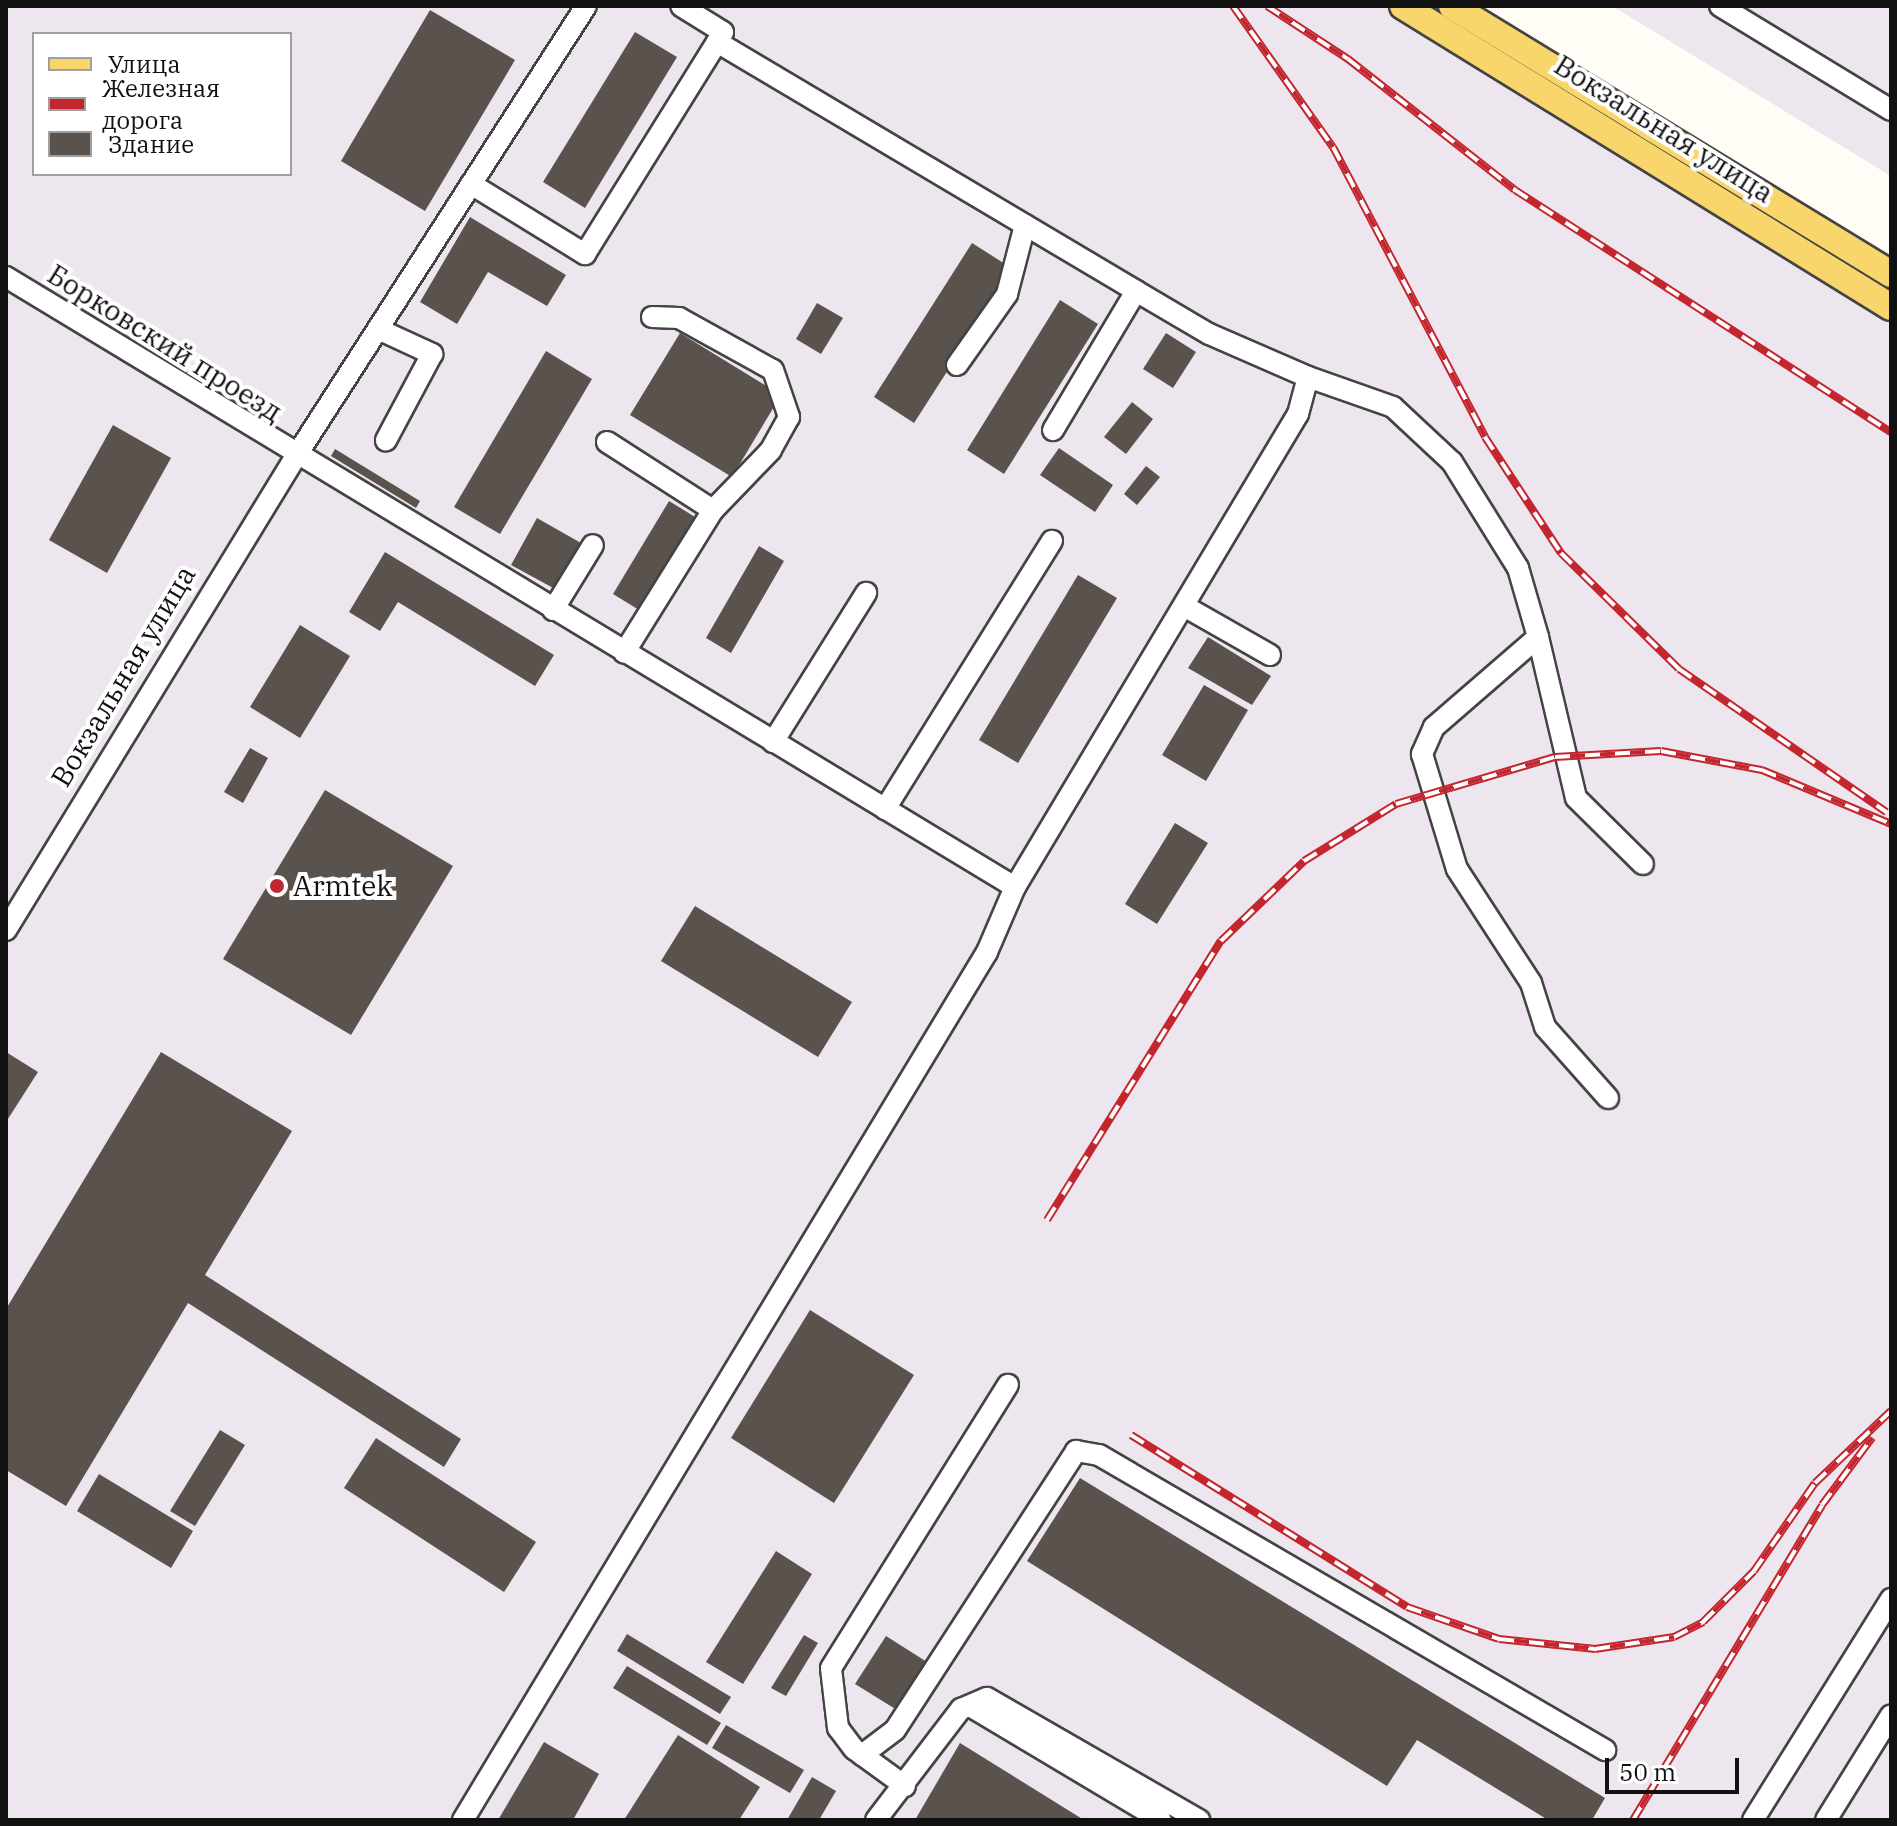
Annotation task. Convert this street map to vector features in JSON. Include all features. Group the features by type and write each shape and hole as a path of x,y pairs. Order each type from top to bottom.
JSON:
{"main road":[{"name":"Вокзальная улица","path":"1403,6 1891,307"},
{"path":"1452,6 1891,274"}],"street":[{"name":"Вокзальная улица","path":"6,930 296,456 586,6"},
{"path":"471,184 585,254 723,32 681,6"},
{"path":"1720,6 1891,110"},
{"path":"717,42 1209,334 1308,377 1393,407 1452,462 1518,568 1538,637 1576,798 1643,864"},
{"path":"957,365 1007,294 1025,225"},
{"name":"Борковский проезд","path":"6,277 296,456 1015,887"},
{"path":"1053,430 1136,291"},
{"path":"624,653 713,510 771,450 789,417 773,370 691,324 652,317"},
{"path":"378,329 432,354 386,440"},
{"path":"463,1820 987,952 1015,887 1298,414 1308,377"},
{"path":"607,442 713,510"},
{"path":"885,809 1052,541"},
{"path":"553,610 593,545"},
{"path":"773,742 866,593"},
{"path":"1184,606 1270,655"},
{"path":"1538,637 1434,727 1422,754 1457,869 1531,983 1545,1027 1608,1098"},
{"path":"905,1786 862,1755 838,1728 831,1668 1008,1385"},
{"path":"862,1755 895,1730 1076,1451 1099,1455 1605,1750"},
{"path":"1753,1820 1891,1599"},
{"path":"878,1819 970,1706 987,1698 1199,1820"},
{"path":"970,1706 1161,1820"},
{"path":"1826,1820 1891,1715"}],"shaded area":[{"path":"6,6 1392,6 1891,312 1891,1820 6,1820"},
{"path":"1612,6 1891,6 1891,176"}],"building":[{"path":"430,10 515,60 425,211 341,161"},
{"path":"635,32 677,57 585,208 543,182"},
{"path":"470,217 566,275 547,306 488,272 457,324 420,302"},
{"path":"972,243 1013,269 914,423 874,397"},
{"path":"1060,300 1098,324 1004,474 967,450"},
{"path":"817,303 843,318 821,354 796,339"},
{"path":"680,333 781,395 732,477 630,415"},
{"path":"1166,333 1196,352 1173,388 1143,369"},
{"path":"546,351 592,379 500,534 454,507"},
{"path":"1132,402 1153,419 1126,454 1104,437"},
{"path":"113,425 171,458 107,573 49,540"},
{"path":"1059,448 1113,485 1095,512 1040,475"},
{"path":"335,449 420,501 416,508 331,456"},
{"path":"1146,466 1160,477 1137,505 1124,494"},
{"path":"669,501 700,520 644,613 613,594"},
{"path":"537,518 581,543 555,589 511,565"},
{"path":"759,546 784,561 731,653 706,638"},
{"path":"385,552 554,655 535,686 398,602 380,631 349,612"},
{"path":"1078,575 1117,598 1018,763 979,740"},
{"path":"300,625 350,656 300,738 250,707"},
{"path":"1208,637 1271,676 1252,705 1188,668"},
{"path":"1204,685 1248,710 1206,781 1162,755"},
{"path":"250,748 268,758 243,803 224,792"},
{"path":"325,790 453,866 351,1035 223,959"},
{"path":"1175,823 1208,843 1157,924 1125,904"},
{"path":"695,906 852,1002 818,1057 661,961"},
{"path":"6,1052 38,1072 6,1122"},
{"path":"161,1052 292,1131 205,1275 461,1439 444,1467 188,1303 66,1506 6,1470 6,1309"},
{"path":"810,1310 914,1375 834,1503 731,1438"},
{"path":"220,1430 245,1445 195,1526 170,1511"},
{"path":"376,1438 536,1542 504,1592 344,1488"},
{"path":"99,1474 193,1531 171,1568 77,1511"},
{"path":"1080,1478 1605,1798 1592,1820 1548,1820 1417,1740 1387,1786 1027,1561"},
{"path":"776,1551 812,1574 743,1684 706,1662"},
{"path":"627,1634 731,1697 720,1714 617,1651"},
{"path":"804,1635 818,1643 786,1696 771,1688"},
{"path":"886,1636 927,1662 897,1710 855,1684"},
{"path":"627,1666 721,1723 707,1745 613,1688"},
{"path":"726,1725 804,1770 790,1793 712,1748"},
{"path":"678,1735 760,1787 739,1820 624,1820"},
{"path":"544,1742 599,1774 573,1820 498,1820"},
{"path":"960,1743 1084,1820 915,1820"},
{"path":"812,1777 836,1791 819,1820 787,1820"}],"railway":[{"path":"1233,6 1333,147 1485,437 1561,553 1679,669 1886,812"},
{"path":"1267,6 1348,59 1515,190 1891,432"},
{"path":"1047,1220 1221,941 1304,861 1396,804 1555,757 1661,751 1762,770 1891,824"},
{"path":"1131,1435 1407,1607 1499,1639 1595,1649 1674,1637 1703,1622 1754,1571 1815,1483 1891,1411"},
{"path":"1633,1820 1822,1505 1872,1438"}],"place":[{"name":"Armtek","path":"277,886"}]}
